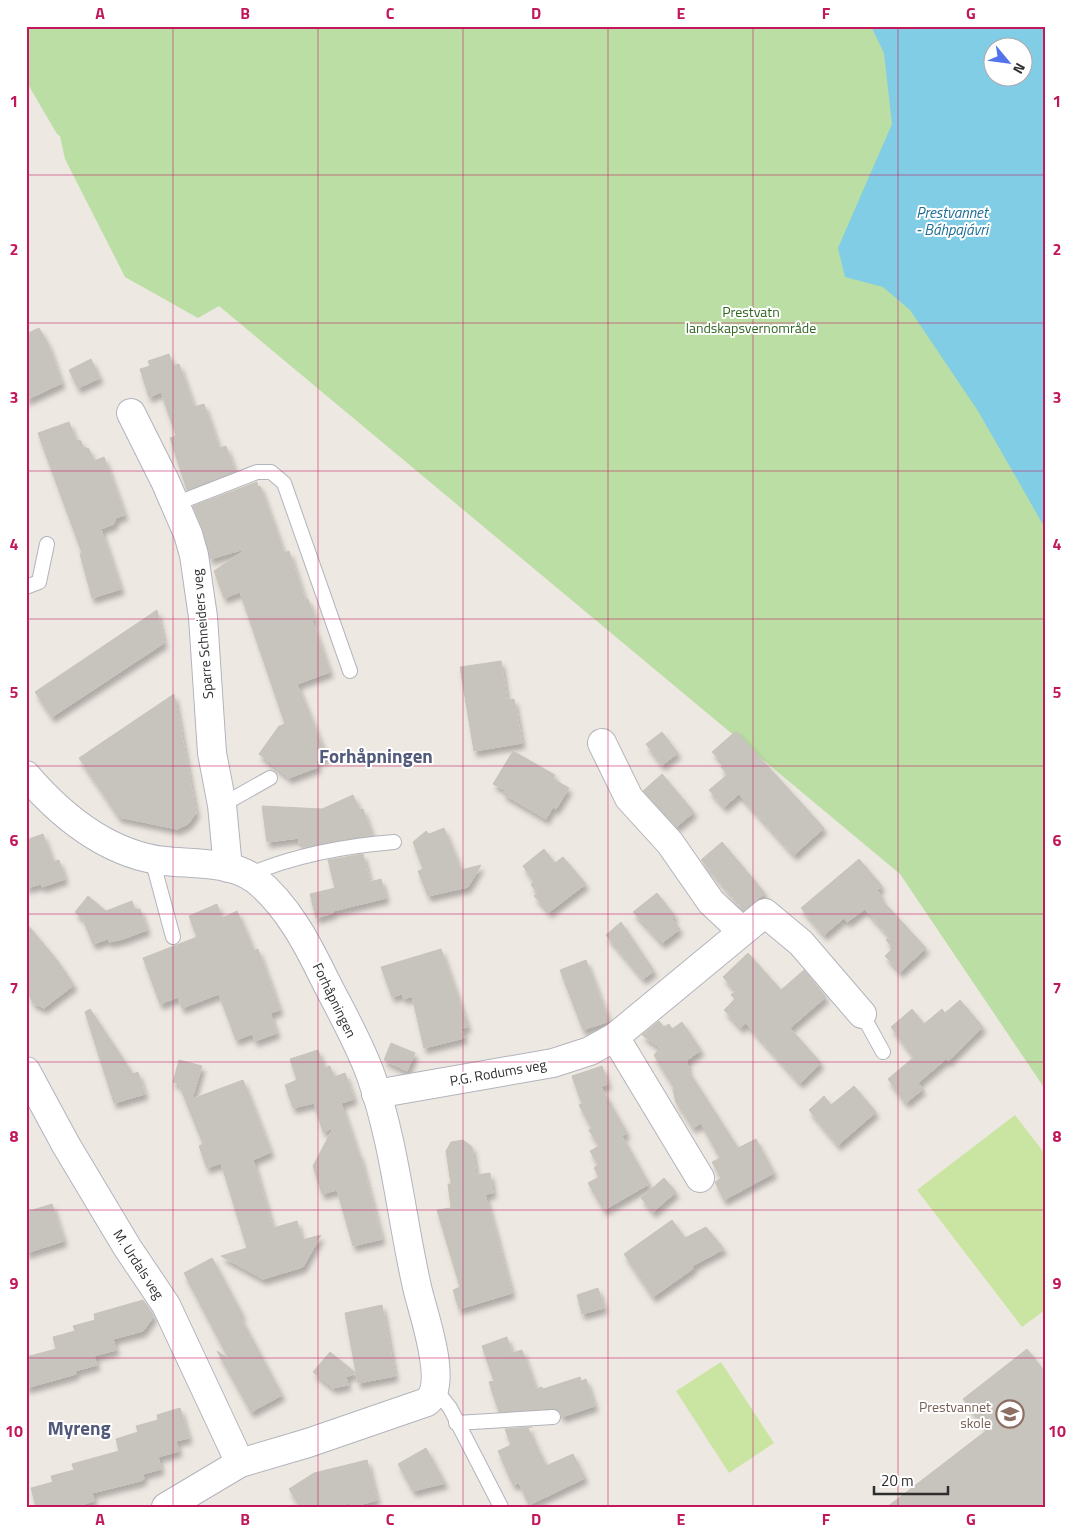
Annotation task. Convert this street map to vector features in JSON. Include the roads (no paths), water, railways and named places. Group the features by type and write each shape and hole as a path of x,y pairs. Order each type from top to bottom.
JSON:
{"street":[{"name":"Sparre Schneiders veg","path":"130,413 150,447 188,534 198,574 212,753 238,871"},
{"path":"602,744 629,798 670,842 711,902 742,932"},
{"path":"26,775 49,800 94,836 117,848 152,859 238,871"},
{"name":"Forhåpningen","path":"238,871 268,892 298,929 349,1027 370,1075 393,1158 412,1265 436,1362 436,1390"},
{"name":"P.G. Rodums veg","path":"376,1094 553,1063 590,1051 615,1037 766,913 801,943 862,1014"},
{"path":"615,1037 700,1178"},
{"name":"M. Urdals veg","path":"26,1071 66,1145 122,1239 166,1305 240,1463"},
{"path":"166,1507 240,1463 420,1405 434,1396 436,1390"}],"lane":[{"path":"175,504 257,472 271,472 284,483 350,671"},
{"path":"26,587 39,582 47,544"},
{"path":"222,805 270,778"},
{"path":"238,871 319,852 394,842"},
{"path":"152,859 173,937"},
{"path":"862,1014 883,1052"},
{"path":"436,1390 450,1408 456,1423 501,1507"},
{"path":"456,1423 553,1417"}],"water":[{"name":"Prestvannet - Báhpajávri","path":"871,26 1045,26 1045,528 978,411 910,310 883,287 845,277 838,248 892,124 884,53"}],"place":[{"name":"Prestvannet skole","path":"1010,1414"}],"district":[{"name":"Forhåpningen","path":"376,755"},
{"name":"Myreng","path":"79,1427"}],"park label":[{"name":"Prestvatn landskapsvernområde","path":"751,320"}]}
